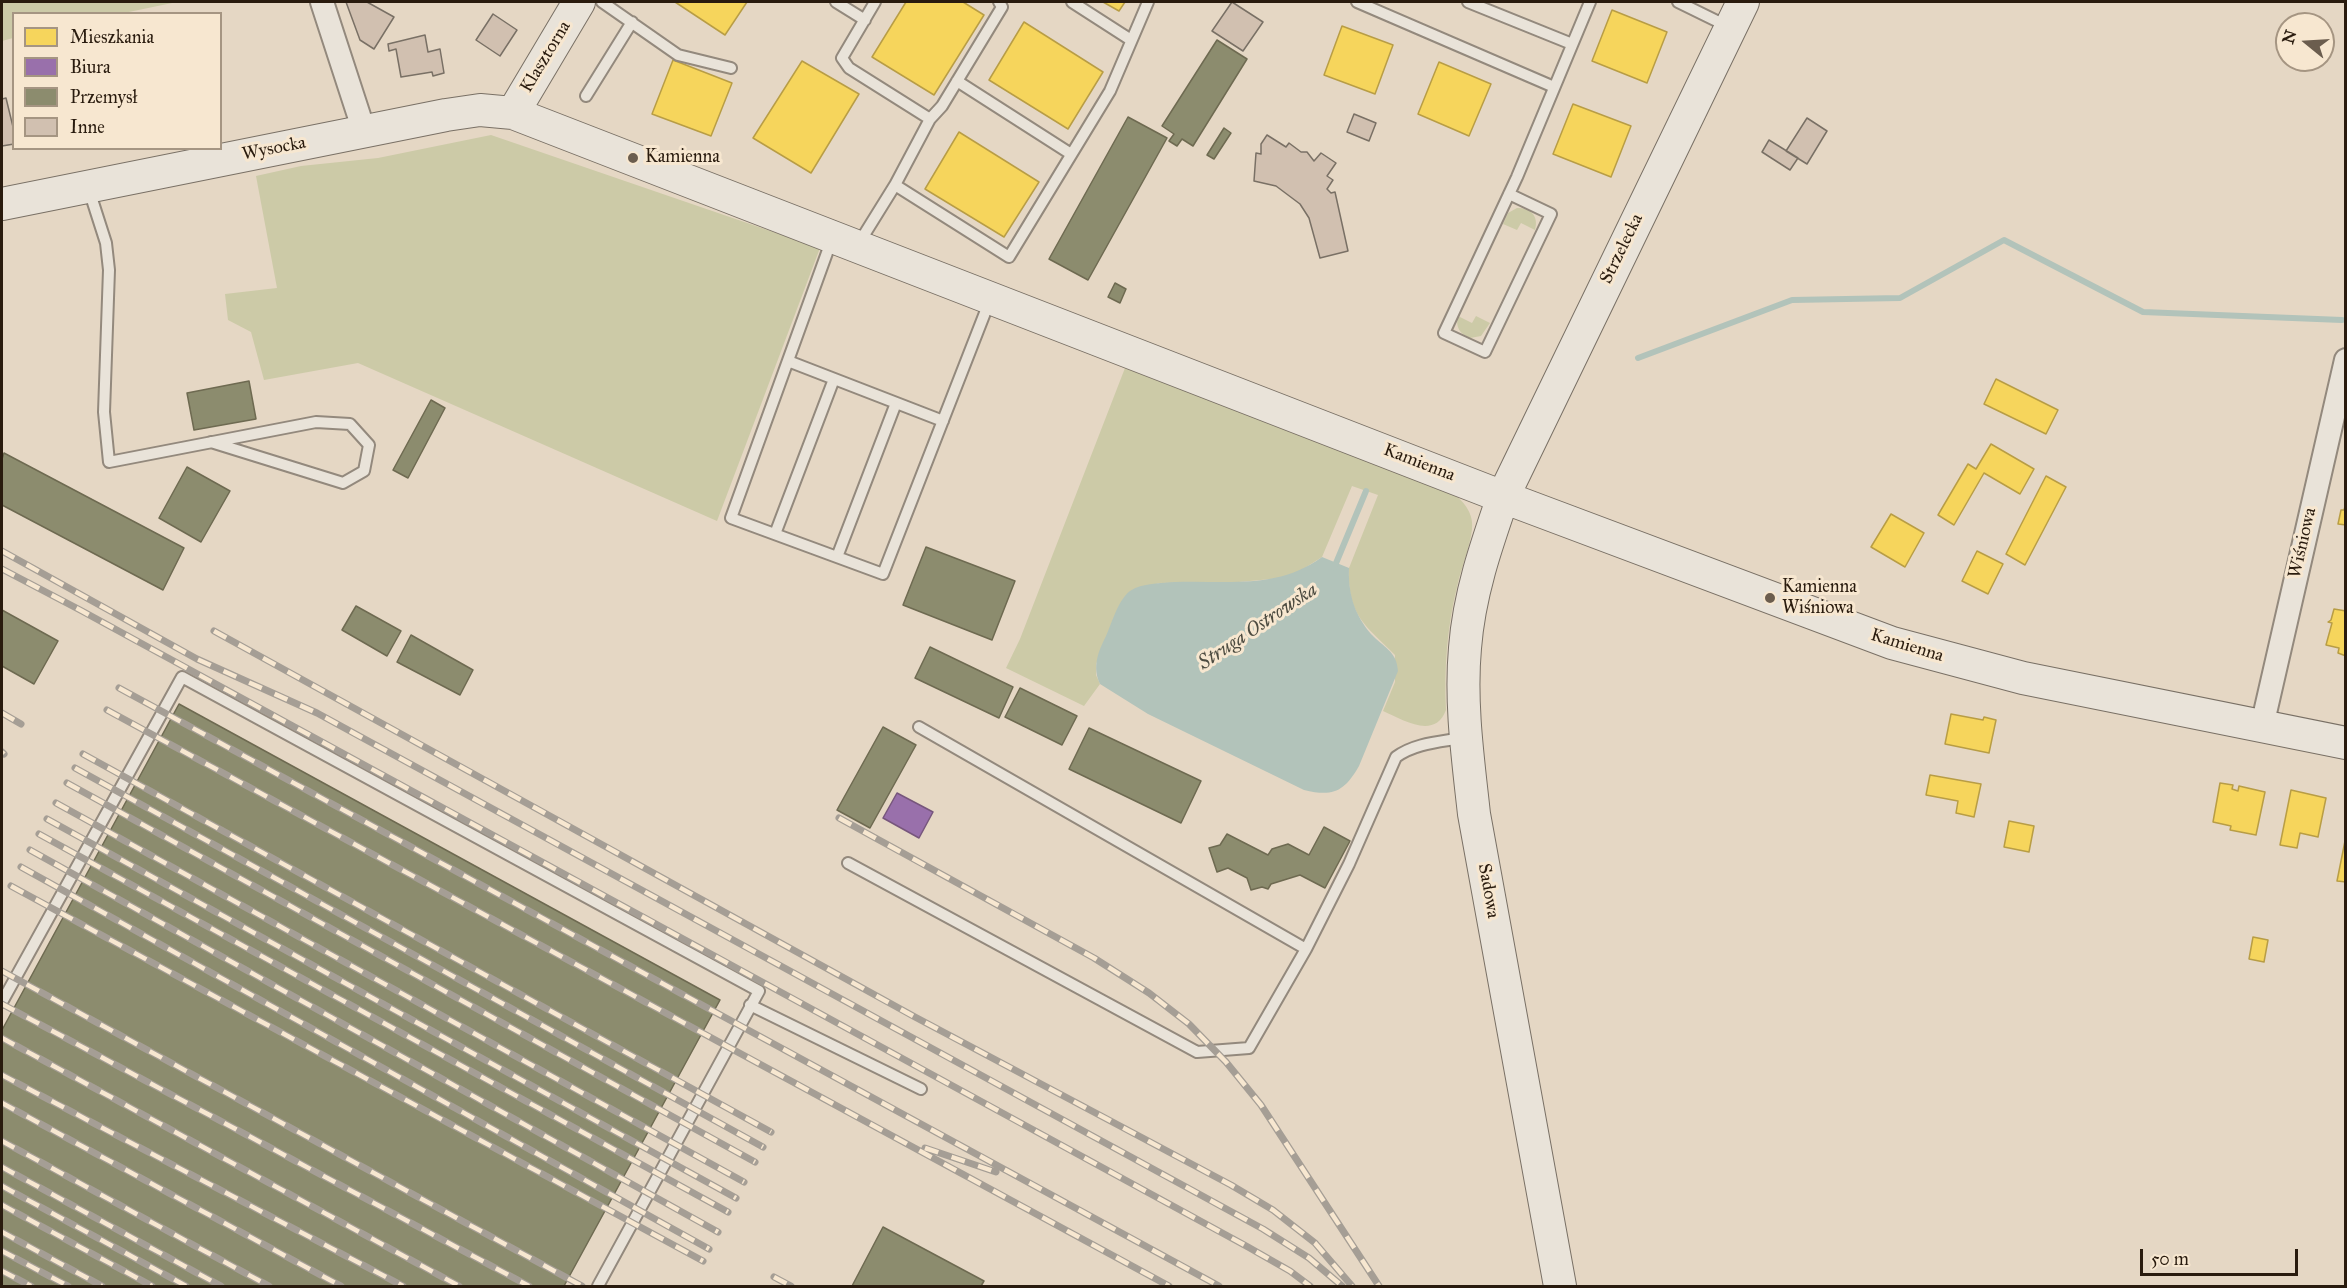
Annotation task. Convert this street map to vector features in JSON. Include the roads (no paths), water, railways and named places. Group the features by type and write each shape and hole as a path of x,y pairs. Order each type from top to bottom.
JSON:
{"street":[{"path":"322,2 364,131"},
{"name":"Klasztorna","path":"513,113 579,2"},
{"name":"Strzelecka","path":"1503,497 1736,15"},
{"name":"Wysocka","path":"2,204 468,112 480,110 513,113"},
{"name":"Kamienna","path":"513,113 1503,497 1892,643 2024,678 2346,743"},
{"name":"Wiśniowa","path":"2262,726 2344,372"},
{"name":"Sadowa","path":"1503,497 1484,551 1472,602 1464,655 1466,737 1474,814 1560,1287"}],"lane":[{"path":"602,2 678,55 731,68"},
{"path":"836,2 865,20"},
{"path":"875,2 842,58 849,68 930,119"},
{"path":"991,297 883,574 731,518 788,361 845,241 895,184 930,119 942,106 1002,7 999,2"},
{"path":"1072,2 1131,40"},
{"path":"895,184 1009,257 1110,92 1148,2"},
{"path":"1357,2 1554,87"},
{"path":"1468,2 1572,44"},
{"path":"1509,194 1551,214 1485,352 1444,333 1509,194 1590,2"},
{"path":"1678,2 1736,15"},
{"path":"586,96 632,22"},
{"path":"957,81 1071,154"},
{"path":"88,187 106,243 109,270 104,412 110,462 211,442 315,422 350,424 369,445 364,471 343,483 211,442"},
{"path":"788,361 943,421"},
{"path":"775,534 834,379"},
{"path":"837,557 896,403"},
{"path":"2,1002 182,677 759,991 598,1287"},
{"path":"919,727 1306,950"},
{"path":"848,863 1197,1052 1249,1048 1306,950 1349,864 1396,757 1417,746 1466,737"},
{"path":"750,1005 921,1089"}],"water":[{"path":"1322,557 1349,568 1351,595 1356,611 1371,634 1392,654 1398,671 1359,766 1343,787 1323,793 1304,790 1148,714 1100,684 1096,672 1098,654 1119,606 1130,591 1140,586 1158,583 1270,579 1288,575"}],"waterway":[{"path":"1638,358 1792,300 1900,298 2004,240 2143,312 2342,320"},
{"name":"Struga Ostrowska","path":"1334,568 1366,491"}],"railway":[{"path":"2,551 197,659 317,713 1263,1229 1309,1258 1342,1286"},
{"path":"2,569 1248,1247 1290,1271 1310,1286"},
{"path":"214,631 915,1017 1231,1185 1273,1210 1315,1243 1352,1286"},
{"path":"119,688 1219,1286"},
{"path":"107,710 1169,1286"},
{"path":"2,713 21,724"},
{"path":"83,754 771,1132"},
{"path":"75,768 763,1147"},
{"path":"67,783 755,1162"},
{"path":"56,803 744,1182"},
{"path":"839,818 1094,958 1149,993 1189,1024 1226,1062 1261,1105 1379,1286"},
{"path":"47,819 736,1198"},
{"path":"39,834 728,1212"},
{"path":"30,850 718,1232"},
{"path":"21,867 709,1249"},
{"path":"11,886 703,1261"},
{"path":"2,971 582,1286"},
{"path":"2,1004 529,1286"},
{"path":"2,1038 459,1286"},
{"path":"2,1075 403,1286"},
{"path":"2,1103 341,1286"},
{"path":"2,1141 269,1286"},
{"path":"925,1148 996,1172"},
{"path":"2,1167 221,1286"},
{"path":"2,1186 186,1286"},
{"path":"2,1205 152,1286"},
{"path":"2,1232 102,1286"},
{"path":"2,1251 68,1286"},
{"path":"2,1271 31,1286"},
{"path":"774,1277 791,1286"}],"place":[{"name":"Kamienna","path":"633,158"},
{"name":"Kamienna Wiśniowa","path":"1770,598"}]}
